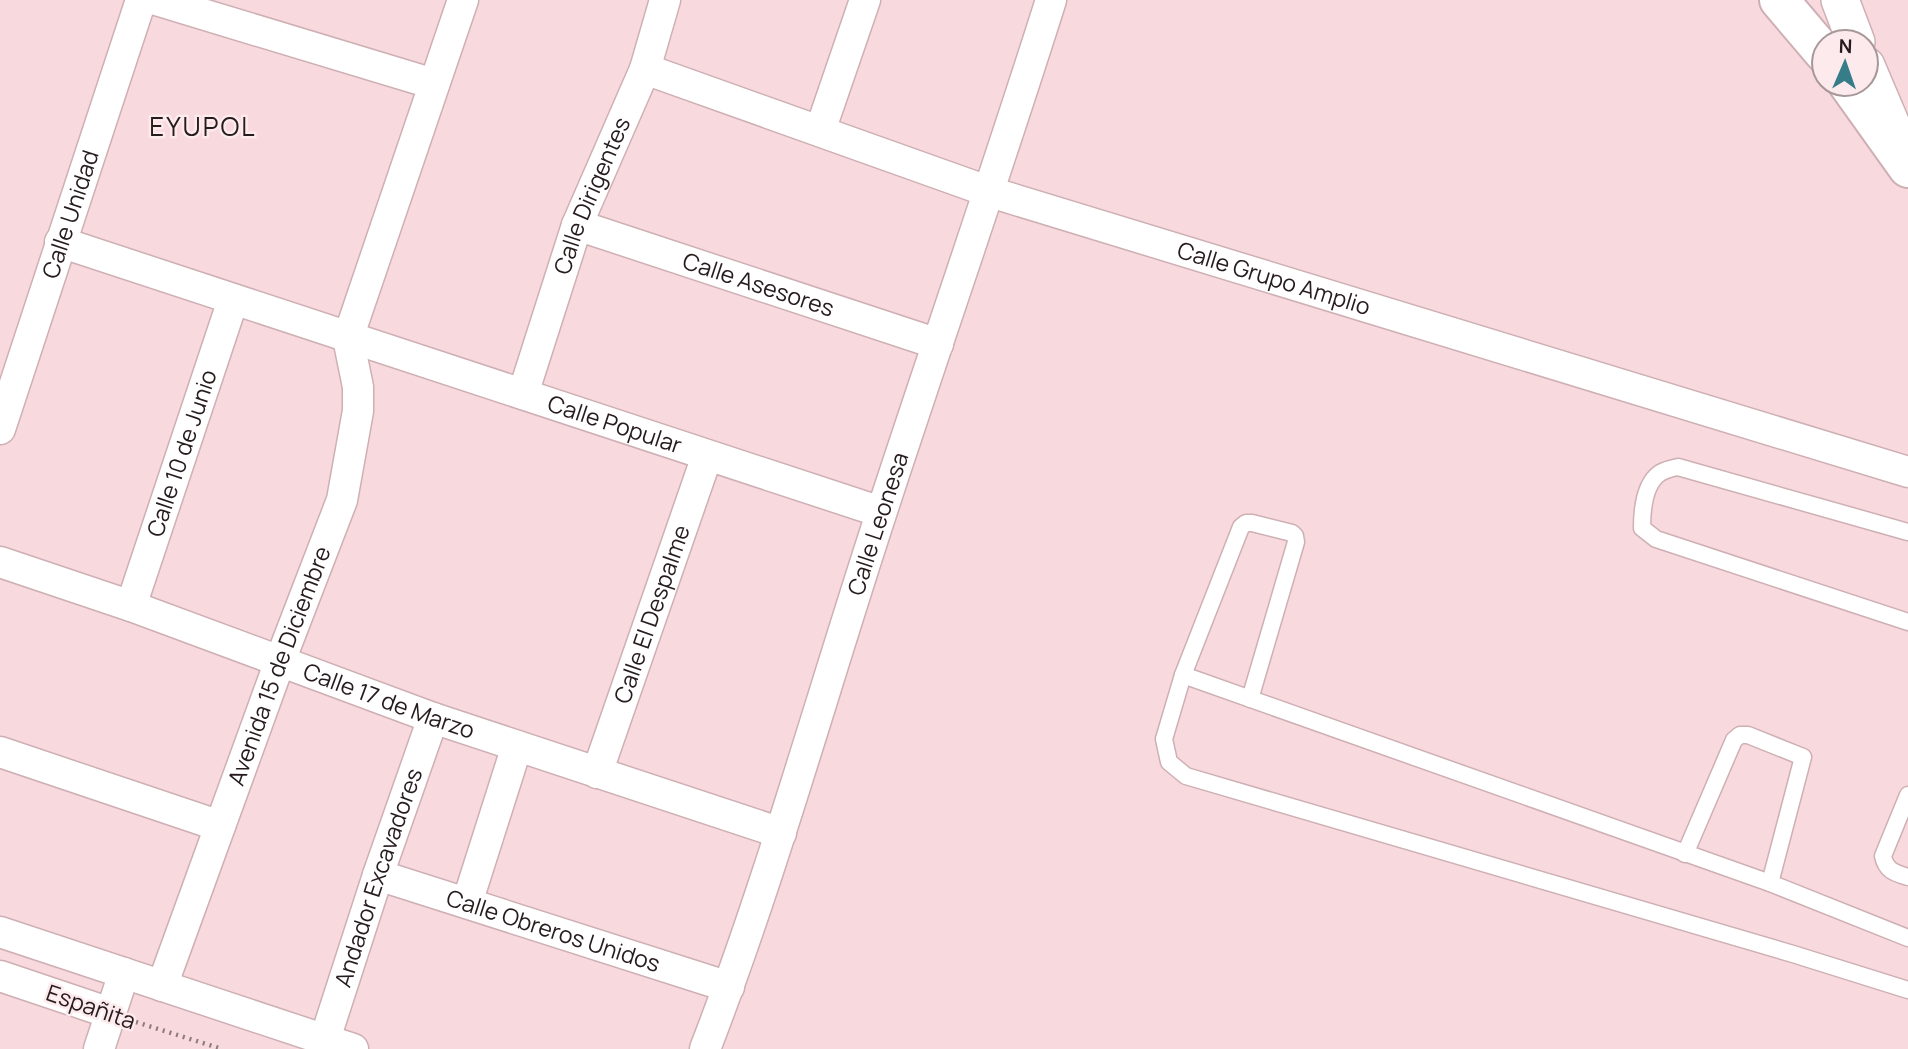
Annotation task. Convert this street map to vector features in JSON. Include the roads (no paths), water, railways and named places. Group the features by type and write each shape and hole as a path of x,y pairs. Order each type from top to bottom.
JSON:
{"main road":[{"path":"1779,0 1810,36"},
{"path":"1858,98 1908,166"}],"street":[{"name":"Calle Unidad","path":"1,421 141,0"},
{"path":"156,0 434,84"},
{"path":"348,338 463,0"},
{"name":"Calle Dirigentes","path":"523,394 577,225 645,69 665,0"},
{"path":"820,131 865,0"},
{"name":"Calle Leonesa","path":"705,1049 781,833 881,512 990,192 1051,0"},
{"path":"1840,0 1851,28"},
{"name":"Calle Grupo Amplio","path":"645,69 990,192 1908,472"},
{"path":"1879,98 1908,166"},
{"name":"Calle Asesores","path":"577,225 938,344"},
{"name":"Calle Popular","path":"60,242 881,512"},
{"name":"Calle 10 de Junio","path":"131,606 233,300"},
{"name":"Avenida 15 de Diciembre","path":"162,986 280,661 342,500 358,411 358,387 348,338"},
{"name":"Calle El Despalme","path":"597,773 707,456"},
{"name":"Calle 17 de Marzo","path":"0,562 131,606 433,718 781,833"},
{"name":"Andador Excavadores","path":"325,1039 433,718"},
{"path":"467,903 517,746"},
{"path":"0,752 220,826"},
{"name":"Calle Obreros Unidos","path":"378,875 729,987"},
{"path":"0,932 353,1049"},
{"path":"99,1049 124,973"},
{"name":"Españita","path":"0,976 110,1013"}],"lane":[{"path":"1908,532 1678,467 1660,473 1650,485 1642,508 1642,528 1656,539 1908,622"},
{"path":"1250,699 1296,542 1292,533 1246,523 1241,527 1183,675 1164,739 1169,762 1186,776 1908,990"},
{"path":"1183,675 1770,883 1908,938"},
{"path":"1685,854 1734,740 1740,735 1748,735 1803,757 1770,883"},
{"path":"1907,802 1883,856 1885,866 1892,872 1908,877"}],"district":[{"name":"EYUPOL","path":"203,127"}]}
